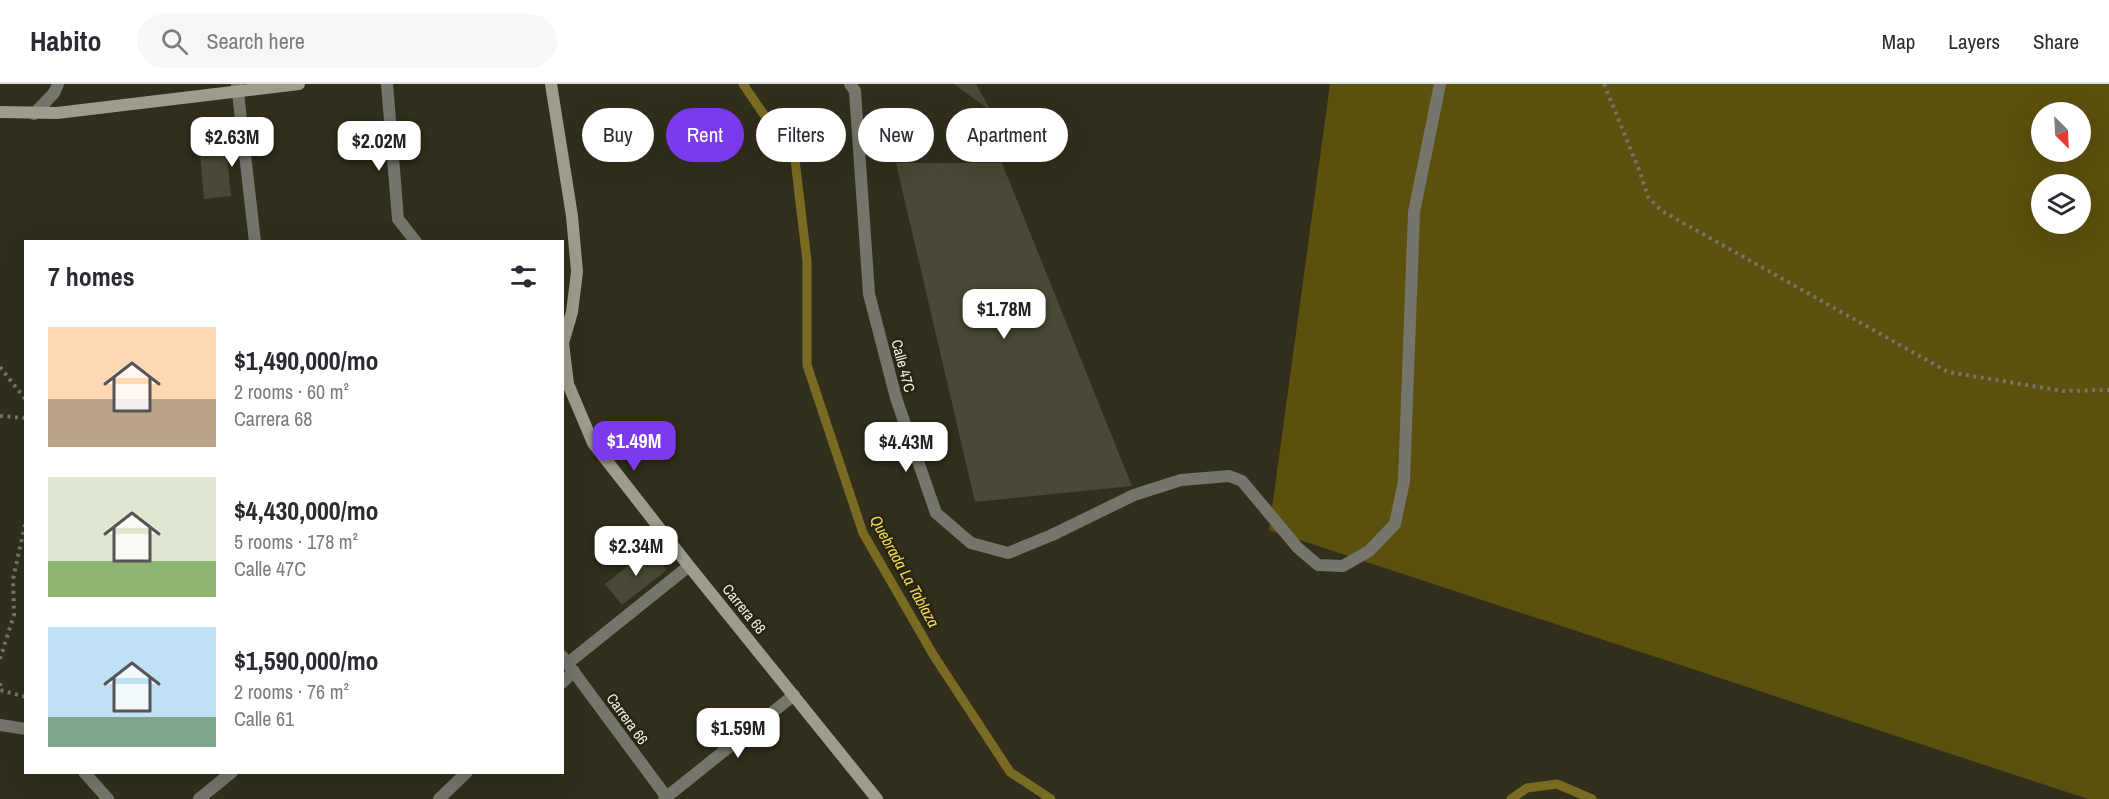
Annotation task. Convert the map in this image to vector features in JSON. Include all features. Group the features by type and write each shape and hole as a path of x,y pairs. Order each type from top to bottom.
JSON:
{"street":[{"path":"34,114 54,93 58,84"},
{"path":"0,112 34,114 104,109 238,88 299,84"},
{"path":"387,84 398,219 414,240"},
{"name":"Carrera 68","path":"551,84 572,216 577,272 572,312 564,340"},
{"name":"Calle 47C","path":"850,84 855,91 869,294 896,398 936,513 971,543 1008,553 1052,535 1134,495 1181,480 1228,476 1242,481 1298,548 1318,565 1343,566 1369,551 1395,525 1404,481 1414,212 1440,84"},
{"path":"238,88 255,240"},
{"name":"Carrera 68","path":"564,351 568,384 593,443 689,566 878,799"},
{"path":"568,663 689,566"},
{"name":"Carrera 66","path":"568,663 666,798"},
{"path":"666,798 794,695"},
{"path":"0,725 24,729"},
{"path":"86,774 108,799"},
{"path":"200,799 229,774"},
{"path":"438,799 465,774"}],"path":[{"path":"1604,84 1648,197 1662,211 1948,372 2063,391 2109,390"},
{"path":"0,367 24,397"},
{"path":"0,416 24,418"},
{"path":"0,658 14,615 13,579 24,529"},
{"path":"0,683 0,690 24,696"}],"shaded area":[{"path":"1330,84 2109,84 2109,799 2088,799 1269,530"}],"building":[{"path":"954,84 976,84 989,108"},
{"path":"223,118 231,196 204,199 197,120"},
{"path":"896,163 1002,163 1132,486 975,502"},
{"path":"650,548 667,570 622,605 605,584"}],"waterway":[{"name":"Quebrada La Tablaza","path":"743,84 795,160 807,261 807,365 863,533 934,656 1010,772 1051,799"},
{"name":"Quebrada La Tablaza","path":"1511,799 1527,788 1557,784 1592,799"}]}
